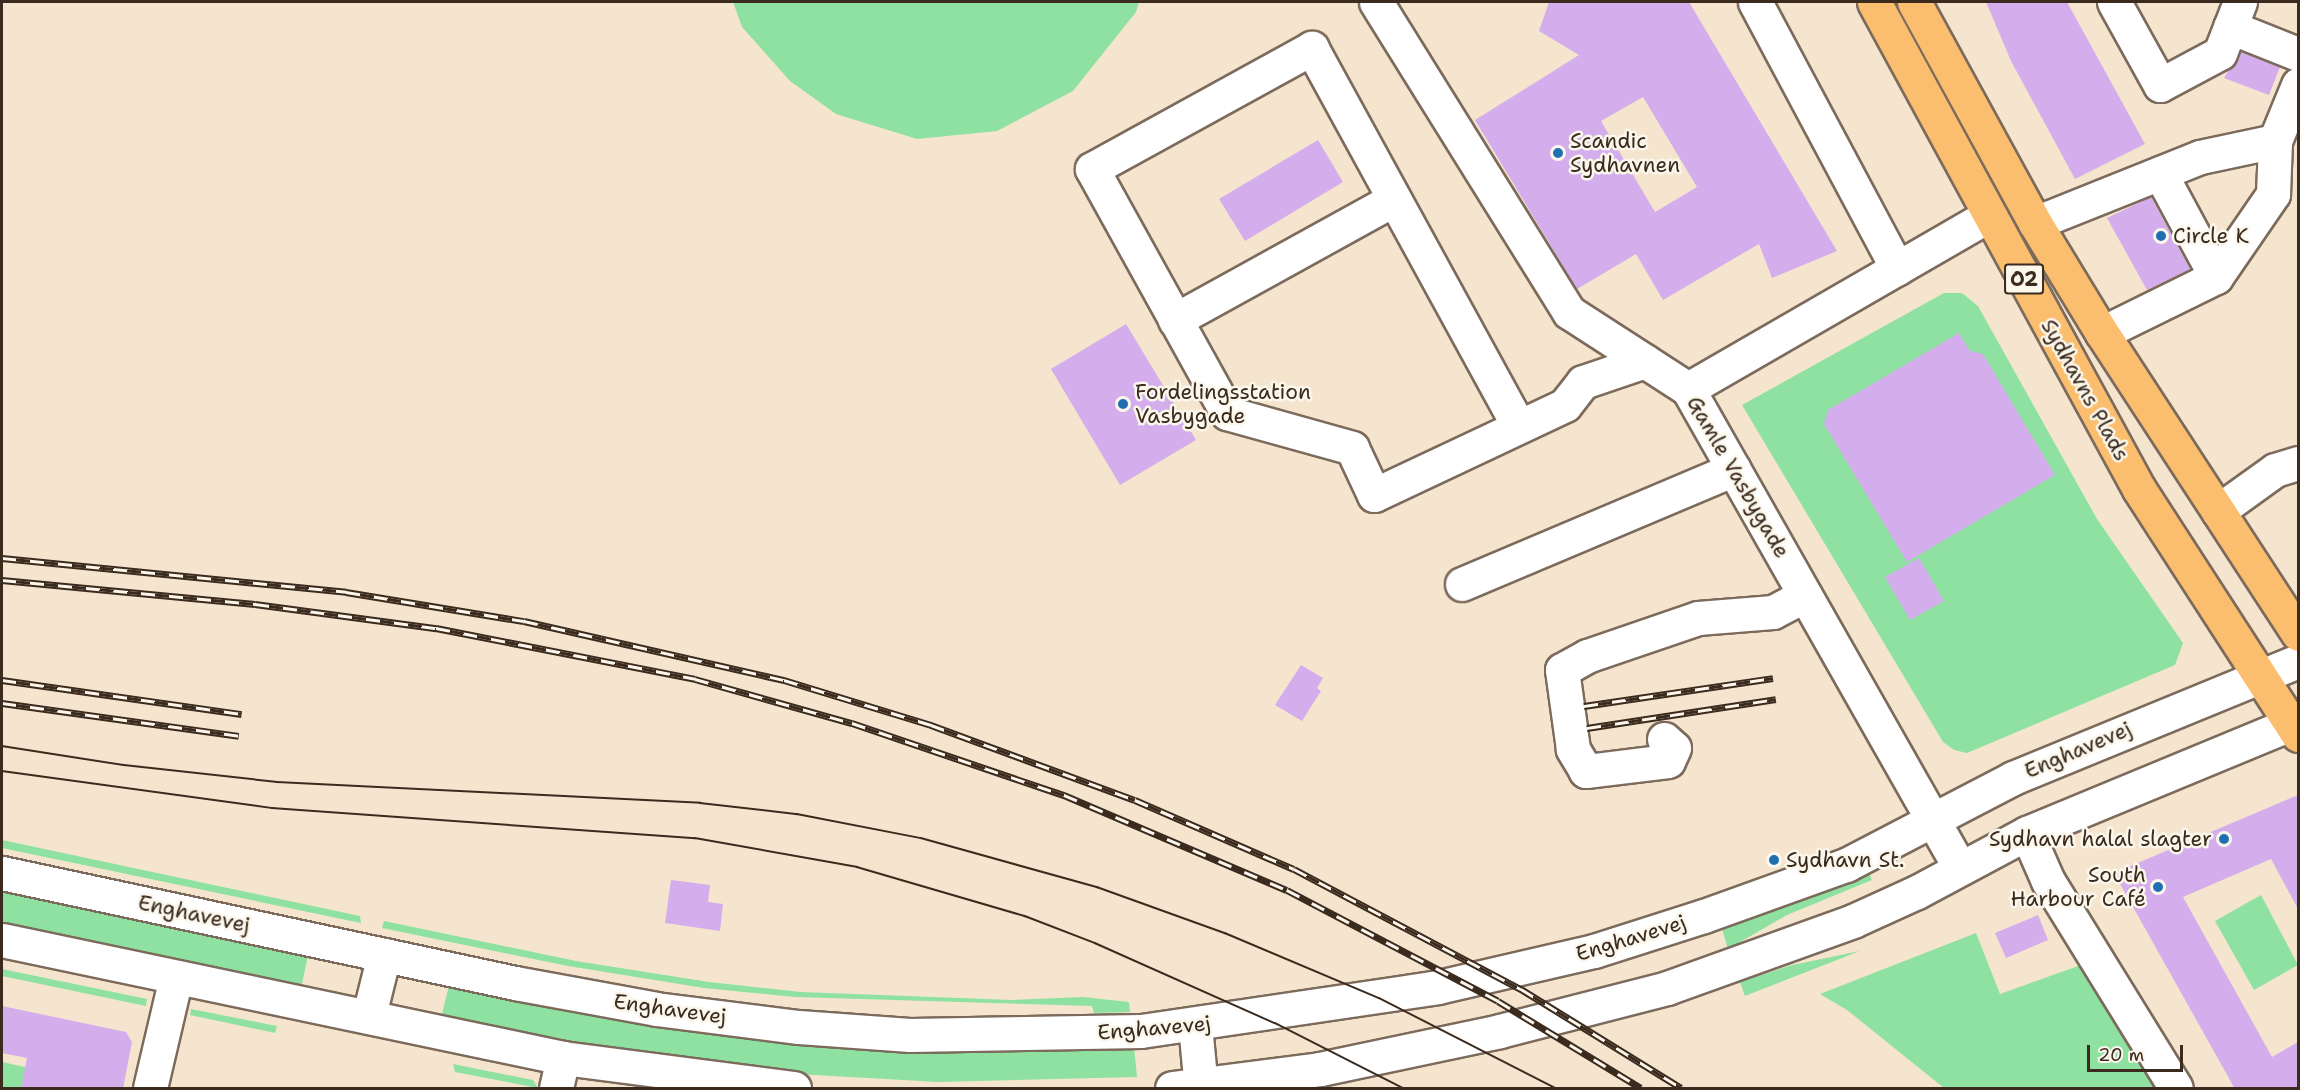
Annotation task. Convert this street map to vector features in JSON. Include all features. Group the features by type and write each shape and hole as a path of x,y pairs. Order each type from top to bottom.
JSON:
{"main road":[{"name":"Sydhavns Plads","path":"1874,2 2139,489 2260,675"},
{"name":"Sydhavns Plads","path":"1920,10 2035,223 2102,333 2298,634"},
{"name":"O2","path":"2260,675 2296,727"}],"street":[{"path":"1376,2 1569,312 1688,389"},
{"path":"1755,2 1897,268"},
{"path":"2114,2 2160,85 2220,52 2235,14 2298,54"},
{"path":"1518,425 1312,48 1092,169 1227,413 1352,448 1374,495 1518,425 1565,405 1583,382 1645,361"},
{"path":"2102,333 2216,277 2273,194 2276,141 2298,85"},
{"path":"2035,223 2200,157 2276,141"},
{"path":"2160,173 2216,277"},
{"path":"1175,320 1394,199"},
{"name":"Gamle Vasbygade","path":"1960,868 1688,389 1989,214"},
{"path":"2218,511 2275,470 2298,463"},
{"path":"1462,584 1734,469"},
{"path":"1664,740 1674,748 1668,760 1586,771 1573,749 1562,670 1587,656 1698,618 1773,612 1805,595"},
{"name":"Enghavevej","path":"2,873 384,955 656,1009 799,1027 910,1035 1049,1035 1195,1025 1438,987 1594,951 1846,865 2013,778 2298,661"},
{"path":"1195,1025 1191,1088 1320,1069 1426,1047 1667,988 1853,921 2027,833 2296,727"},
{"path":"2027,833 2048,881 2176,1089"},
{"path":"2,940 369,1015 559,1073 794,1089"},
{"path":"369,1015 384,955"},
{"path":"150,1089 176,976"}],"green space":[{"path":"733,2 1139,2 1136,12 1073,91 997,131 917,139 836,114 790,81 742,27"},
{"path":"1944,293 1962,293 1978,306 2097,519 2183,643 2175,665 1967,753 1954,750 1943,742 1742,405"},
{"path":"2,840 360,916 361,923 2,848"},
{"path":"1869,873 1872,880 1787,915 1728,949 1722,929"},
{"path":"2,891 308,956 301,988 2,926"},
{"path":"2261,895 2298,965 2254,990 2215,921"},
{"path":"384,921 576,961 709,982 801,992 1012,1000 1083,997 1129,1002 1130,1012 1094,1013 1092,1006 795,997 704,988 568,966 382,928"},
{"path":"1976,933 2000,994 2081,965 2155,1088 1944,1088 1847,1010 1820,994"},
{"path":"1860,951 1745,996 1740,982 1792,965"},
{"path":"2,969 147,999 146,1006 2,976"},
{"path":"449,985 611,1018 784,1042 994,1052 1134,1047 1137,1077 938,1082 779,1073 568,1043 441,1018"},
{"path":"191,1009 277,1026 275,1033 190,1015"},
{"path":"2,1062 65,1076 62,1088 2,1088"},
{"path":"453,1064 533,1080 538,1088 455,1072"}],"building":[{"name":"Scandic Sydhavnen","path":"1549,2 1689,2 1837,251 1772,278 1759,244 1663,300 1636,254 1577,289 1475,120 1579,55 1539,31","holes":["1643,97 1697,187 1655,212 1601,121"]},
{"path":"1986,2 2067,2 2145,144 2075,179 2011,61"},
{"path":"2241,51 2280,67 2269,95 2224,78"},
{"path":"1318,140 1343,182 1245,241 1219,199"},
{"path":"2151,197 2190,269 2147,290 2107,218"},
{"name":"Fordelingsstation Vasbygade","path":"1126,324 1196,440 1120,485 1051,369"},
{"path":"1959,333 1970,351 1983,354 2055,475 1907,562 1824,424 1828,410"},
{"path":"1919,558 1944,601 1910,620 1885,577"},
{"path":"1301,665 1323,678 1317,688 1321,691 1302,721 1275,705"},
{"path":"2298,795 2298,909 2271,859 2183,897 2272,1057 2298,1042 2298,1089 2235,1089 2114,873"},
{"path":"671,880 710,885 708,902 723,904 720,931 665,923"},
{"path":"2038,915 2048,940 2006,958 1995,933"},
{"path":"2,1006 126,1032 132,1042 123,1089 21,1089 27,1058 2,1053"}],"tram line":[{"path":"2,746 124,765 277,782 700,803 797,814 921,838 1097,887 1225,933 1379,998 1556,1088"},
{"path":"2,771 272,808 695,838 857,867 1025,916 1095,943 1275,1023 1403,1088"}],"railway":[{"path":"2,558 346,592 524,621 784,680 931,725 1135,800 1294,869 1521,989 1681,1088"},
{"path":"2,580 255,604 436,628 695,679 852,723 1064,795 1287,890 1498,1001 1641,1088"},
{"path":"1584,706 1773,678"},
{"path":"2,680 242,714"},
{"path":"1587,728 1776,699"},
{"path":"2,703 239,736"}],"place":[{"name":"Scandic Sydhavnen","path":"1558,153"},
{"name":"Circle K","path":"2161,236"},
{"name":"Fordelingsstation Vasbygade","path":"1123,404"},
{"name":"Sydhavn halal slagter","path":"2224,839"},
{"name":"Sydhavn St.","path":"1774,860"},
{"name":"South Harbour Café","path":"2158,887"}]}
